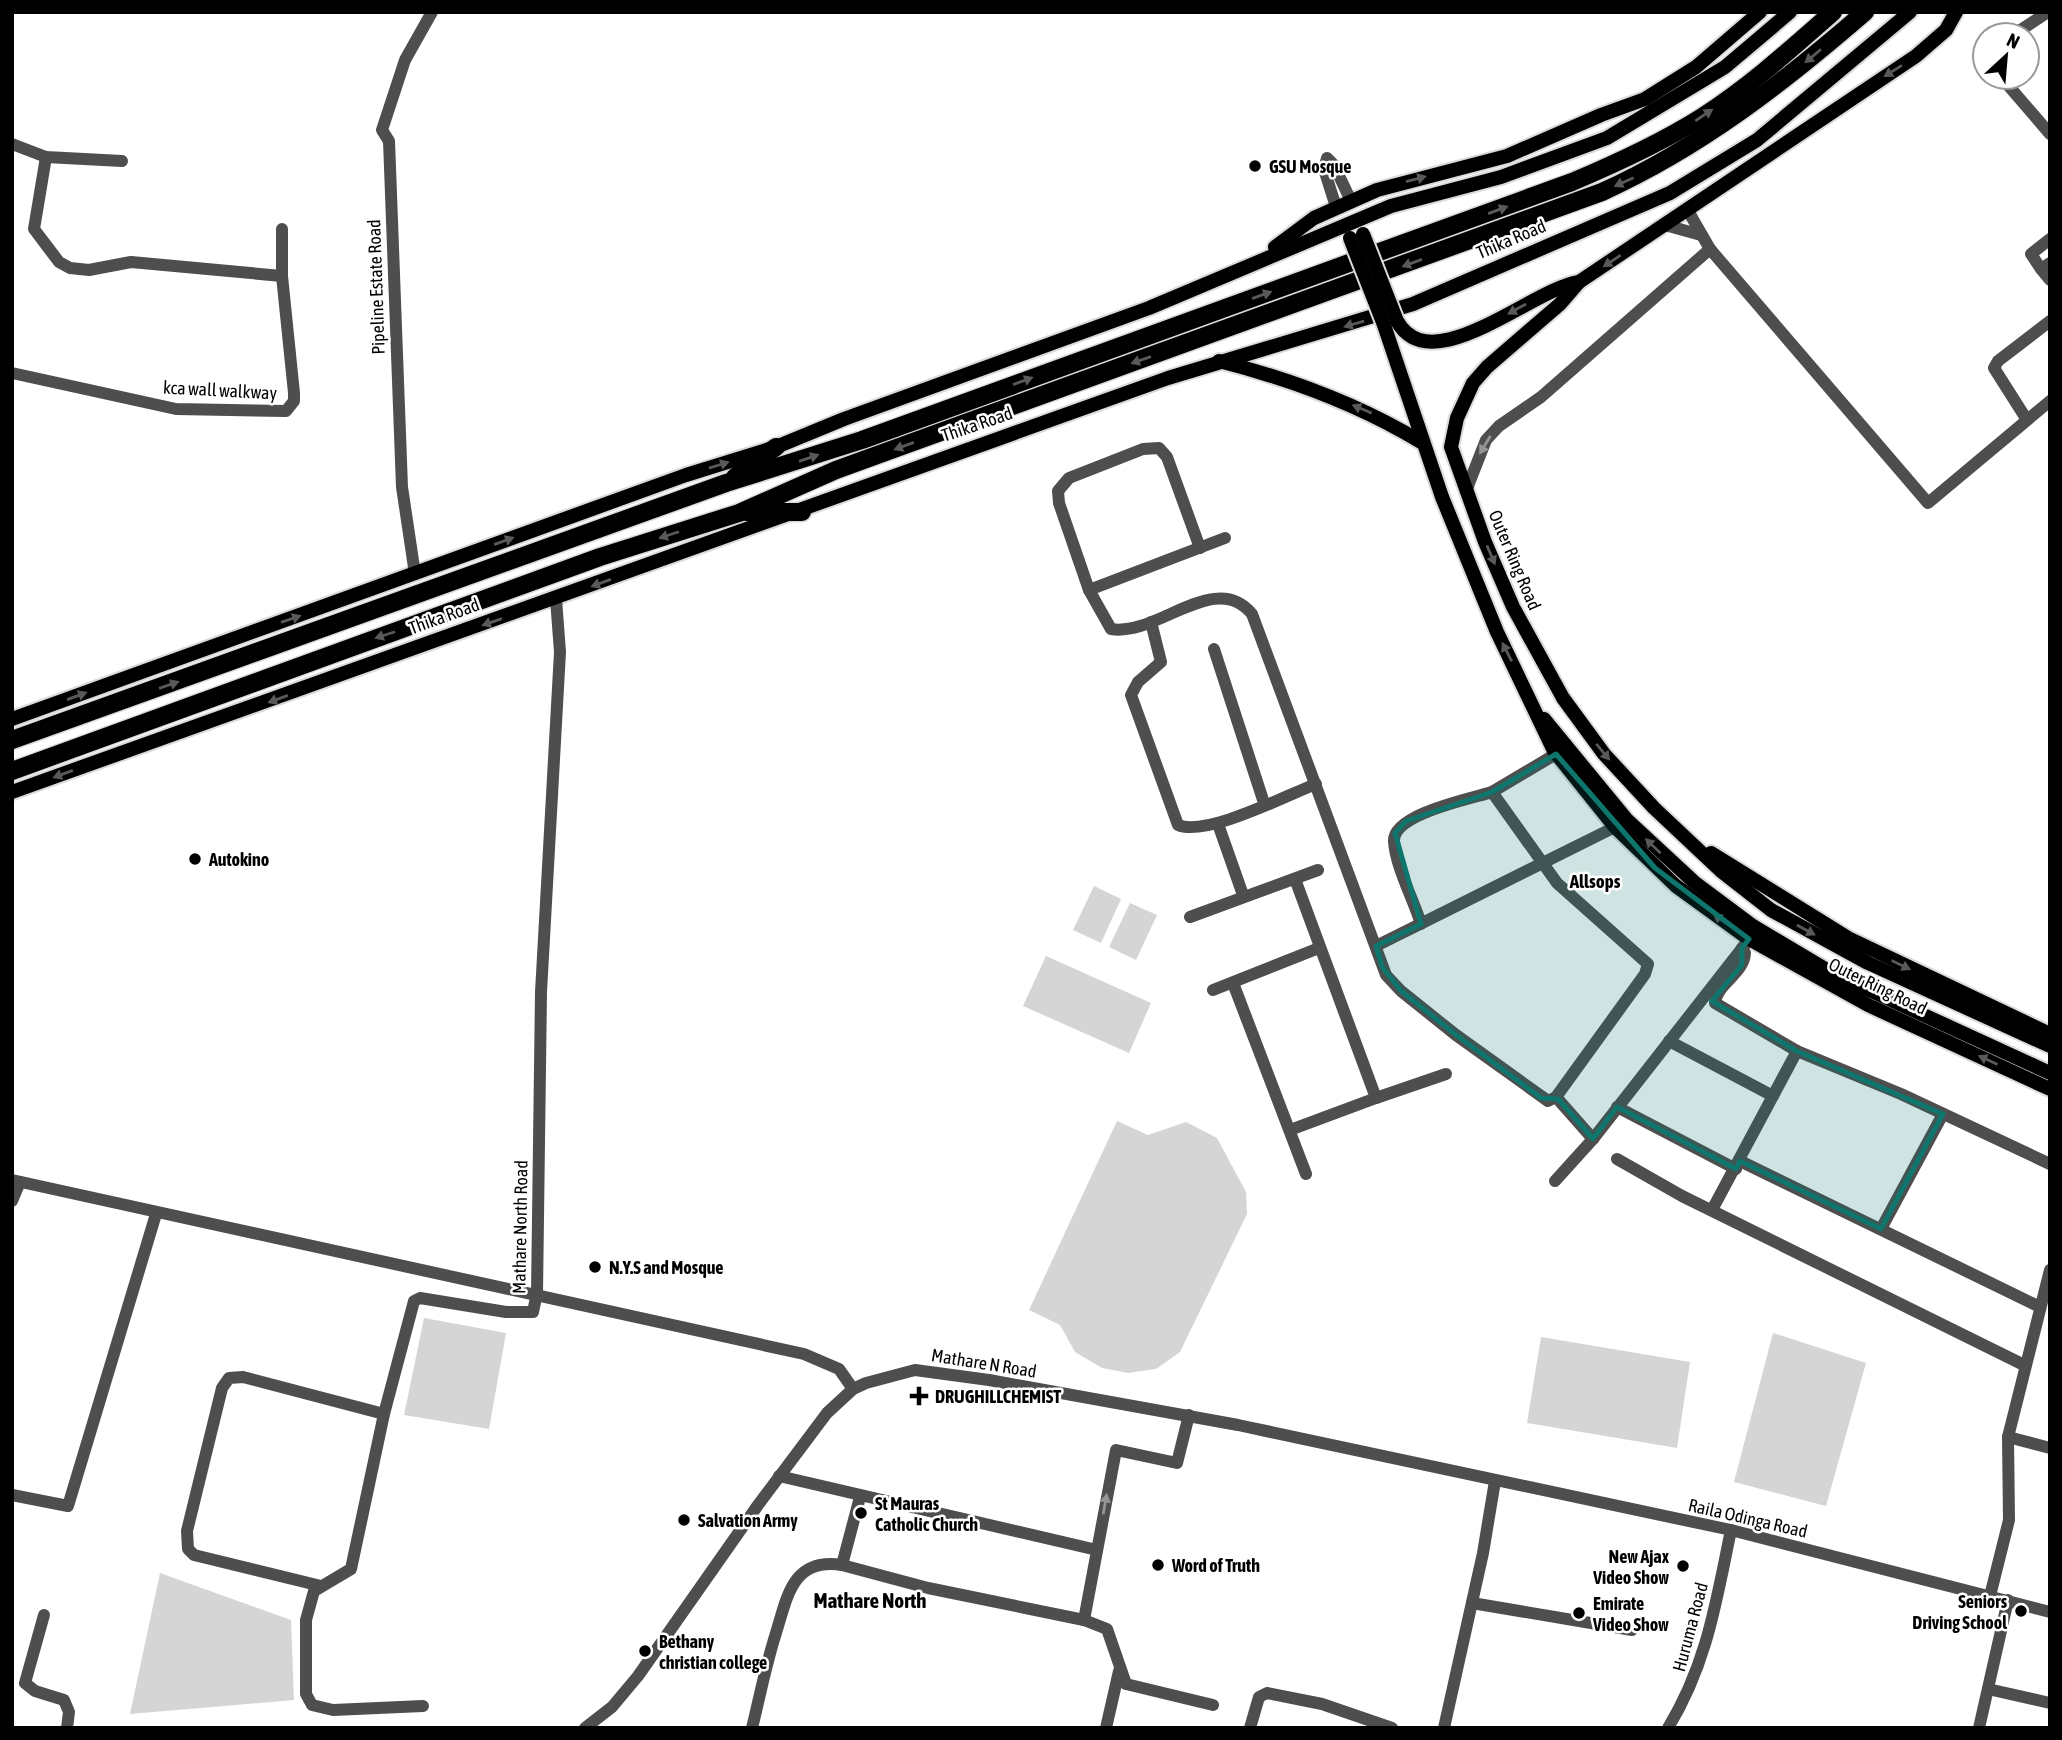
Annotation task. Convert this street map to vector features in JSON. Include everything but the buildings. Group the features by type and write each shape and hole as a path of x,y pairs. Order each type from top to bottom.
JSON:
{"highway":[{"name":"Thika Road","path":"12,740 726,483 874,435 1572,182 1639,153 1704,116 1778,60 1833,12"},
{"name":"Thika Road","path":"12,771 600,557 739,513 836,470 1498,232 1651,170 1748,108 1865,12"},
{"path":"726,483 776,447"},
{"path":"739,513 802,512"}],"main road":[{"path":"1249,267 1314,218 1350,201 1377,190 1507,156 1645,99 1687,73 1760,12"},
{"path":"12,719 686,475 776,447 1149,308 1249,267 1354,229 1423,198 1501,177 1582,148 1606,138 1725,67 1790,12"},
{"name":"Thika Road","path":"12,792 1219,361 1413,304 1670,193 1757,140 1910,12"},
{"path":"1579,282 1769,152 1916,56 1946,30 1956,12"},
{"path":"1674,99 1687,73"},
{"path":"1757,140 1769,152"},
{"path":"1377,190 1423,198"},
{"name":"Outer Ring Road","path":"1354,229 1390,323 1422,442 1487,610 1556,754 1615,827 1676,886 1746,944 1868,1005 2050,1089"},
{"name":"Outer Ring Road","path":"1390,323 1406,335 1422,342 1439,344 1452,340 1549,290 1579,282"},
{"name":"Outer Ring Road","path":"1579,282 1560,304 1487,366 1464,399 1451,447 1513,607 1563,698 1604,754 1654,808 1745,891 1781,916 1868,963 2050,1046"},
{"path":"1219,361 1260,372 1364,410 1422,442"},
{"name":"Outer Ring Road","path":"1537,713 1634,827 1694,882 1753,926 1832,972 2050,1073"},
{"name":"Outer Ring Road","path":"1695,843 1848,938 2050,1034"}],"street":[{"name":"Pipeline Estate Road","path":"415,574 405,526 402,487 389,141 382,131 405,60 432,12"},
{"path":"2013,91 2050,134"},
{"path":"12,144 46,157 122,161"},
{"path":"46,157 34,229 59,262 70,268 89,270 131,262 282,276"},
{"path":"1336,207 1324,169 1326,158 1334,165 1350,201"},
{"path":"1687,209 1710,249 1928,503 2050,401"},
{"path":"1665,225 1701,235"},
{"name":"kca wall walkway","path":"12,373 176,409 286,411 294,401 282,276 282,229"},
{"path":"2050,239 2031,254 2045,266 2050,280"},
{"path":"1466,491 1486,440 1499,426 1521,412 1710,249"},
{"path":"2027,420 1994,368 1998,361 2050,321"},
{"path":"1200,548 1163,450 1153,446 1143,449 1069,478 1058,491 1063,514 1089,590 1111,629 1151,622 1220,597 1246,607 1252,614 1386,975 1401,991 1541,1098 1550,1101 1556,1097 1645,974 1648,964 1573,899 1543,865 1492,792"},
{"path":"1089,590 1225,538"},
{"name":"Mathare North Road","path":"321,1586 351,1569 384,1414 414,1301 420,1298 528,1314 533,1312 537,1293 541,992 560,666 556,599"},
{"path":"1151,622 1161,662 1132,690 1132,703 1178,825 1191,829 1218,824 1316,784"},
{"path":"1214,649 1264,803"},
{"path":"1421,924 1396,851 1395,834 1399,826 1414,817 1492,792 1556,754"},
{"path":"1218,824 1243,895"},
{"path":"1376,946 1615,827"},
{"path":"1190,917 1243,895 1318,870"},
{"path":"1295,879 1376,1098"},
{"path":"1555,1181 1593,1139 1746,944"},
{"path":"1746,944 1742,965 1718,994 1715,1003 1797,1051 2050,1164"},
{"path":"1213,990 1319,948"},
{"path":"1233,983 1306,1174"},
{"path":"1669,1041 1773,1096"},
{"path":"1713,1210 1797,1051"},
{"path":"1290,1130 1447,1073"},
{"path":"1556,1097 1593,1139"},
{"path":"1617,1107 2040,1307"},
{"path":"1881,1230 1943,1114"},
{"path":"1617,1158 1713,1210 2024,1365"},
{"path":"12,1200 16,1181 156,1214 537,1293 810,1356 839,1369 853,1389"},
{"path":"12,1495 68,1506 156,1214"},
{"path":"1990,1596 2009,1520 2008,1437 2050,1270"},
{"name":"Mathare N Road","path":"585,1728 612,1707 638,1676 807,1436 853,1389 882,1378 924,1370 1189,1415 1495,1481"},
{"path":"321,1586 194,1555 188,1549 187,1531 222,1388 229,1378 243,1377 384,1414"},
{"path":"1084,1620 1116,1450 1177,1463 1189,1415"},
{"path":"2008,1437 2050,1448"},
{"path":"779,1476 1097,1550"},
{"path":"1444,1728 1472,1603 1495,1481"},
{"name":"Raila Odinga Road","path":"1495,1481 1731,1530 2050,1612"},
{"path":"842,1565 860,1497"},
{"name":"Huruma Road","path":"1668,1728 1692,1686 1704,1656 1731,1530"},
{"path":"752,1728 766,1665 789,1590 808,1569 827,1564 842,1565 928,1588 1084,1620 1107,1629 1119,1671 1126,1684 1213,1705"},
{"path":"321,1586 314,1591 306,1620 305,1680 308,1700 317,1708 333,1710 423,1706"},
{"path":"1979,1728 2008,1600"},
{"path":"1472,1603 1632,1630"},
{"path":"44,1615 25,1683 35,1691 64,1700 69,1712 67,1728"},
{"path":"1106,1728 1119,1671"},
{"path":"1988,1689 2050,1703"},
{"path":"1250,1728 1259,1697 1267,1693 1322,1704 1392,1728"}],"highlighted area":[{"path":"1556,754 1655,868 1749,939 1742,948 1742,965 1712,1001 1797,1051 1943,1114 1881,1229 1740,1161 1736,1169 1617,1107 1593,1139 1558,1099 1541,1098 1401,991 1382,967 1376,946 1421,924 1395,833 1406,821 1492,792"}],"shaded area":[{"path":"1094,886 1121,899 1101,943 1073,930"},
{"path":"1130,903 1157,915 1136,960 1109,947"},
{"path":"1046,956 1151,1003 1129,1053 1023,1006"},
{"path":"1117,1121 1148,1135 1186,1122 1217,1138 1246,1192 1247,1214 1180,1352 1156,1369 1128,1373 1102,1368 1075,1352 1060,1325 1029,1310"},
{"path":"424,1318 506,1333 489,1429 404,1415"},
{"path":"1773,1333 1866,1363 1826,1506 1734,1482"},
{"path":"1541,1337 1690,1362 1677,1448 1527,1423"},
{"path":"160,1573 291,1620 294,1700 130,1714"}],"place":[{"name":"GSU Mosque","path":"1255,166"},
{"name":"Autokino","path":"195,859"},
{"name":"N.Y.S and Mosque","path":"595,1267"},
{"name":"DRUGHILLCHEMIST","path":"919,1396"},
{"name":"St Mauras Catholic Church","path":"861,1513"},
{"name":"Salvation Army","path":"684,1520"},
{"name":"Word of Truth","path":"1158,1565"},
{"name":"New Ajax Video Show","path":"1683,1566"},
{"name":"Seniors Driving School","path":"2021,1611"},
{"name":"Emirate Video Show","path":"1579,1613"},
{"name":"Bethany christian college","path":"645,1651"}],"district":[{"name":"Allsops","path":"1595,881"},
{"name":"Mathare North","path":"870,1600"}]}
